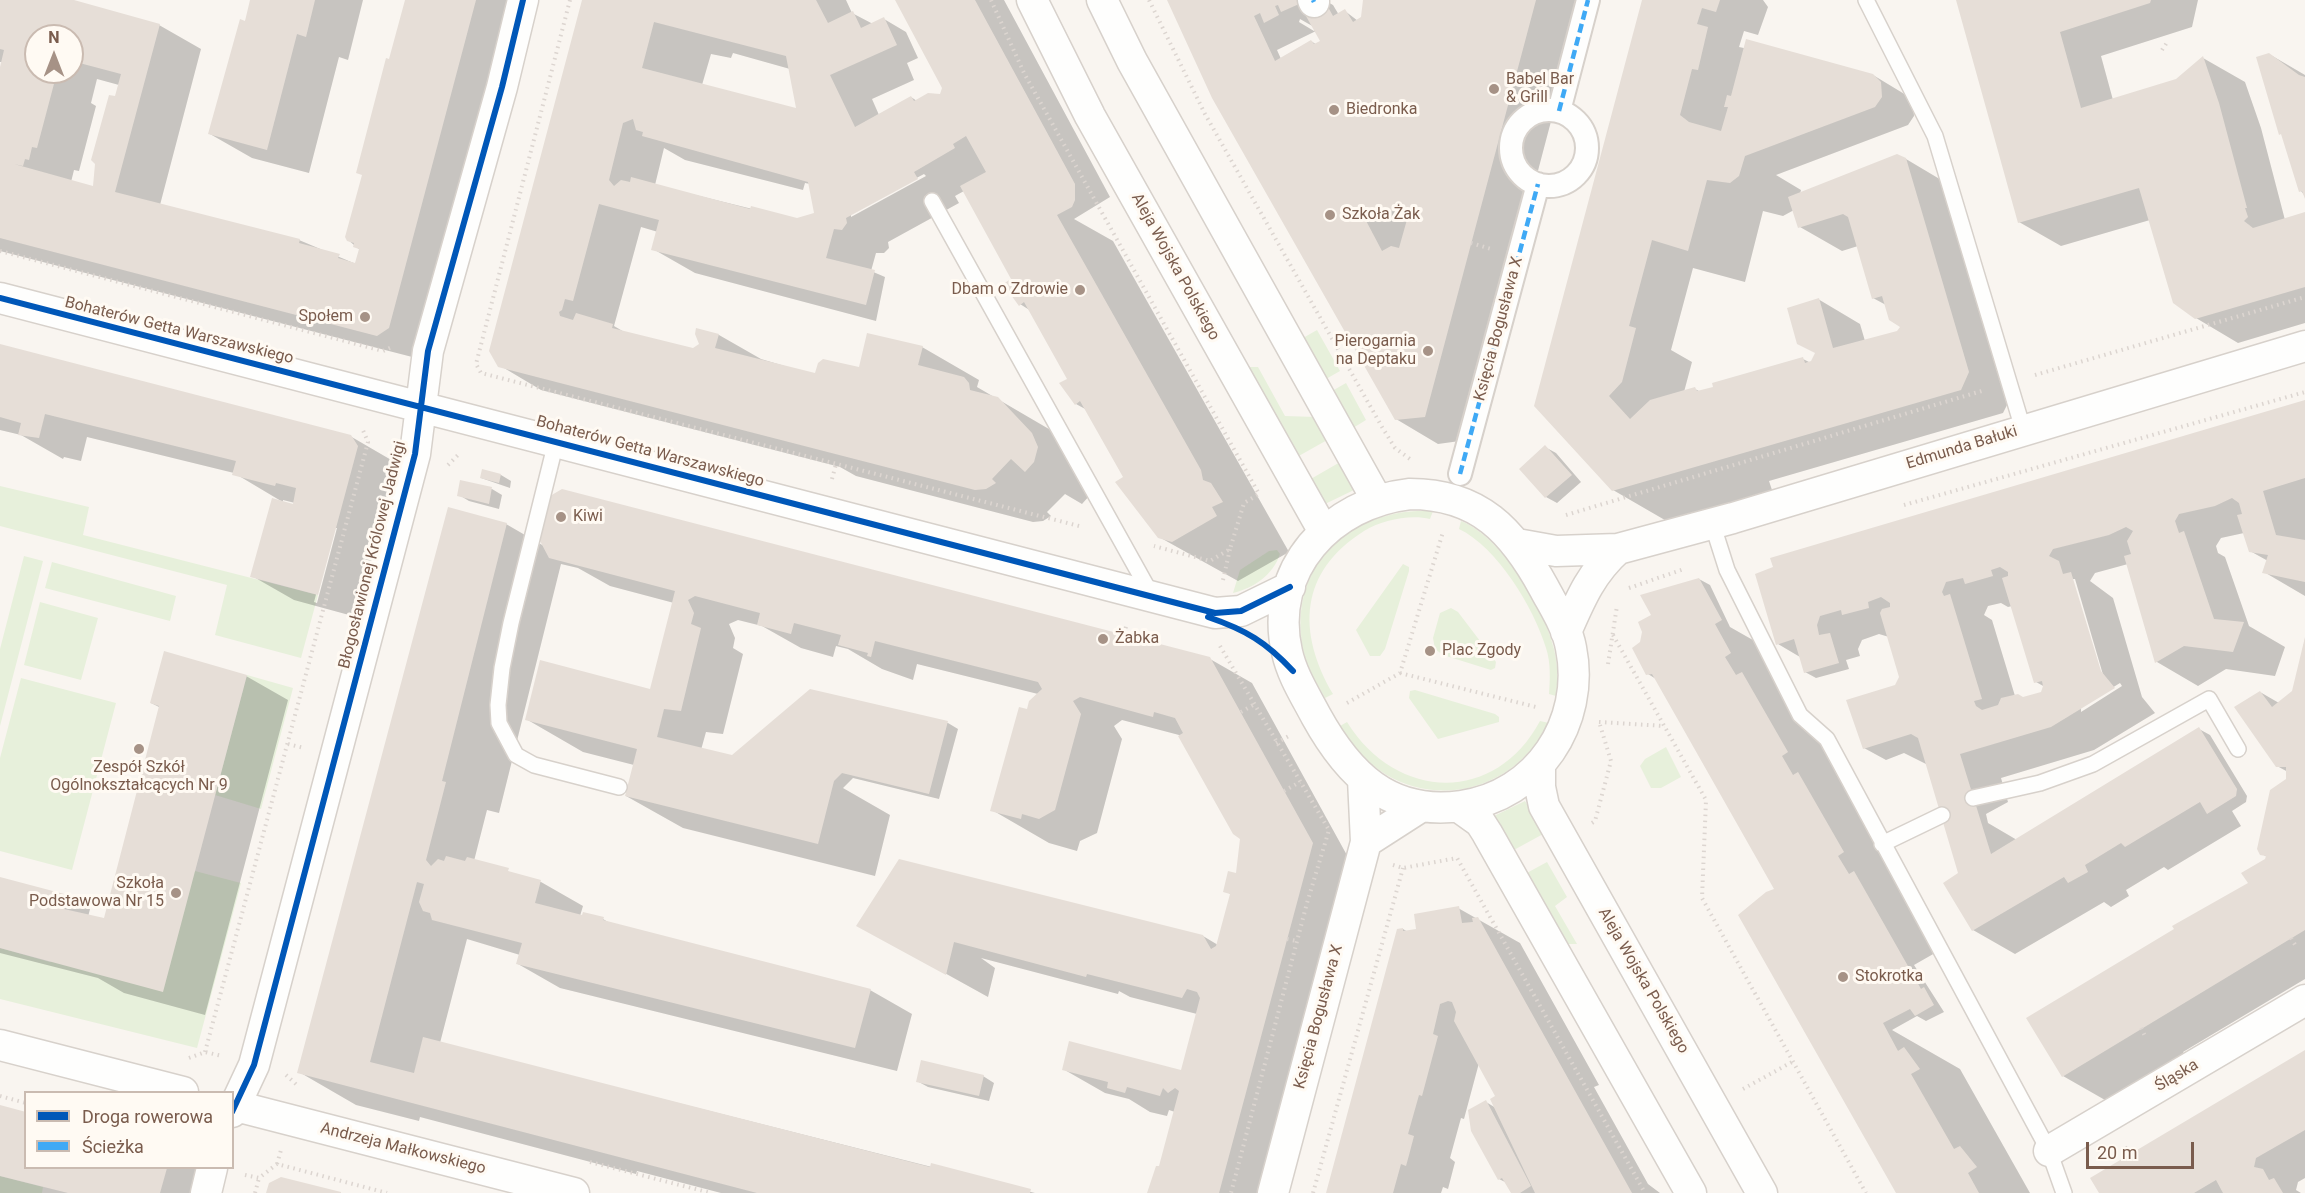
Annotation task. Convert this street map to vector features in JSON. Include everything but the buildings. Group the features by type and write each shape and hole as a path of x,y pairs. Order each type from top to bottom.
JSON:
{"street":[{"name":"Błogosławionej Królowej Jadwigi","path":"234,1106 254,1065 415,454 428,351 523,0"},
{"name":"Aleja Wojska Polskiego","path":"1032,0 1090,116 1324,532"},
{"path":"1101,0 1143,81 1377,500"},
{"path":"1559,111 1588,0"},
{"path":"1544,110 1559,111 1578,124 1584,134 1585,157 1580,168 1567,180 1550,186 1538,184 1517,169 1511,144 1514,132 1521,121 1532,114 1544,110"},
{"name":"Księcia Bogusława X","path":"1457,487 1538,184"},
{"name":"Bohaterów Getta Warszawskiego","path":"0,298 1215,613 1228,613 1254,606 1290,587"},
{"name":"Edmunda Bałuki","path":"1518,544 1557,551 1618,549 2305,346"},
{"path":"1457,487 1518,544 1566,632 1574,672 1569,715 1559,739 1540,765 1505,793 1479,803 1459,807 1422,806 1391,796 1363,779 1338,753 1298,682 1287,652 1285,619 1290,587 1303,558 1324,532 1348,512 1377,500 1457,487"},
{"name":"Edmunda Bałuki","path":"1566,632 1590,580 1602,563 1618,549"},
{"name":"Aleja Wojska Polskiego","path":"1540,765 1539,787 1544,806 1762,1193"},
{"name":"Księcia Bogusława X","path":"1273,1193 1366,842 1363,779"},
{"path":"1366,842 1422,806"},
{"path":"1459,807 1480,822 1487,833 1690,1193"},
{"name":"Śląska","path":"2049,1150 2305,1000"},
{"path":"0,1045 179,1091"},
{"name":"Andrzeja Małkowskiego","path":"234,1108 574,1193"},
{"path":"206,1193 225,1170"}],"lane":[{"path":"1866,0 1935,136 2023,429"},
{"path":"932,201 1152,596"},
{"path":"556,441 511,623 502,668 499,723 516,755 534,765 619,787"},
{"path":"1712,523 1726,570 1800,715 1827,739 2049,1150 2064,1193"},
{"path":"1973,798 2040,783 2093,764 2209,699 2238,749"},
{"path":"1882,844 1942,815"}],"path":[{"path":"570,0 476,364 481,373 1210,561 1230,549 1244,503 1259,494 1024,73 991,0"},
{"path":"1149,0 1205,114 1383,427"},
{"path":"2162,50 2168,41"},
{"path":"0,252 383,351 400,344"},
{"path":"1572,513 2305,297"},
{"path":"1892,508 2305,392"},
{"path":"205,1052 368,441 363,428 351,425"},
{"path":"445,475 448,463 460,453 471,456"},
{"path":"1276,743 1400,673 1457,487"},
{"path":"1619,591 1722,556"},
{"path":"1608,668 1617,602"},
{"path":"1116,619 1139,624"},
{"path":"1613,634 1706,800 1702,898 1866,1193"},
{"path":"1215,644 1222,647 1276,743 1329,830 1297,941 1231,1193"},
{"path":"1400,673 1599,723 1665,726"},
{"path":"1241,712 1255,704"},
{"path":"1599,723 1601,712"},
{"path":"1284,791 1300,782"},
{"path":"1313,1193 1403,868 1457,858 1645,1193"},
{"path":"2291,938 2296,948"},
{"path":"1287,939 1297,941"},
{"path":"2141,1028 2145,1036"},
{"path":"1733,1094 1792,1062"},
{"path":"0,1096 24,1102"},
{"path":"2126,1147 2130,1154"},
{"path":"255,1193 259,1178 277,1164 387,1193"},
{"path":"225,1170 259,1178"}],"green space":[{"path":"1317,330 1340,371 1326,379 1303,338"},
{"path":"1247,367 1258,367 1285,416 1316,417 1329,439 1297,457"},
{"path":"1346,383 1366,420 1353,428 1332,391"},
{"path":"1342,461 1354,490 1325,504 1309,480"},
{"path":"0,486 89,507 83,535 318,595 301,658 215,635 227,585 0,526"},
{"path":"1433,511 1430,519 1405,518 1388,521 1364,531 1343,547 1327,565 1316,584 1311,605 1310,626 1321,671 1333,694 1325,698 1305,657 1301,626 1304,597 1313,572 1328,550 1349,532 1374,520 1402,513"},
{"path":"1461,521 1476,529 1491,542 1506,558 1531,595 1554,649 1557,672 1556,696 1549,694 1548,654 1533,615 1500,564 1473,538 1459,529"},
{"path":"1277,550 1280,554 1277,562 1262,580 1233,593 1240,570 1269,551"},
{"path":"24,556 43,561 0,726 0,649"},
{"path":"52,562 176,596 170,621 45,588"},
{"path":"1403,564 1409,567 1409,571 1385,649 1380,656 1370,656 1356,630"},
{"path":"40,602 98,618 81,680 24,665"},
{"path":"1451,608 1458,612 1496,662 1495,668 1491,670 1443,655 1435,649 1433,638 1440,613"},
{"path":"247,675 293,688 261,809 215,795"},
{"path":"21,678 116,703 72,870 0,851 0,758"},
{"path":"1415,690 1495,714 1499,717 1499,722 1438,739 1409,698 1410,691"},
{"path":"1540,721 1549,723 1529,752 1504,773 1475,786 1445,790 1415,787 1386,775 1361,754 1340,726 1347,722 1368,748 1392,767 1418,779 1445,783 1472,779 1498,768 1521,748"},
{"path":"1666,747 1681,777 1661,788 1651,788 1640,766 1645,759"},
{"path":"1525,801 1545,833 1512,851 1494,820 1494,816"},
{"path":"1547,862 1567,897 1555,906 1577,944 1564,944 1525,874"},
{"path":"195,871 241,883 197,1048 0,999 0,948 50,962"},
{"path":"0,1176 43,1187 42,1193 0,1193"}],"marked path":[{"path":"1559,111 1588,0"},
{"path":"1460,474 1538,184"}],"cycle path":[{"path":"234,1108 254,1065 415,454 428,351 502,87 523,0"},
{"path":"0,298 1215,613 1241,611 1290,587"},
{"path":"1208,617 1255,638 1274,652 1293,671"}],"place":[{"name":"Babel Bar & Grill","path":"1494,89"},
{"name":"Biedronka","path":"1334,110"},
{"name":"Szkoła Żak","path":"1330,215"},
{"name":"Dbam o Zdrowie","path":"1080,290"},
{"name":"Społem","path":"365,317"},
{"name":"Pierogarnia na Deptaku","path":"1428,351"},
{"name":"Kiwi","path":"561,517"},
{"name":"Żabka","path":"1103,639"},
{"name":"Plac Zgody","path":"1430,651"},
{"name":"Zespół Szkół Ogólnokształcących Nr 9","path":"139,749"},
{"name":"Szkoła Podstawowa Nr 15","path":"176,893"},
{"name":"Stokrotka","path":"1843,977"}]}
